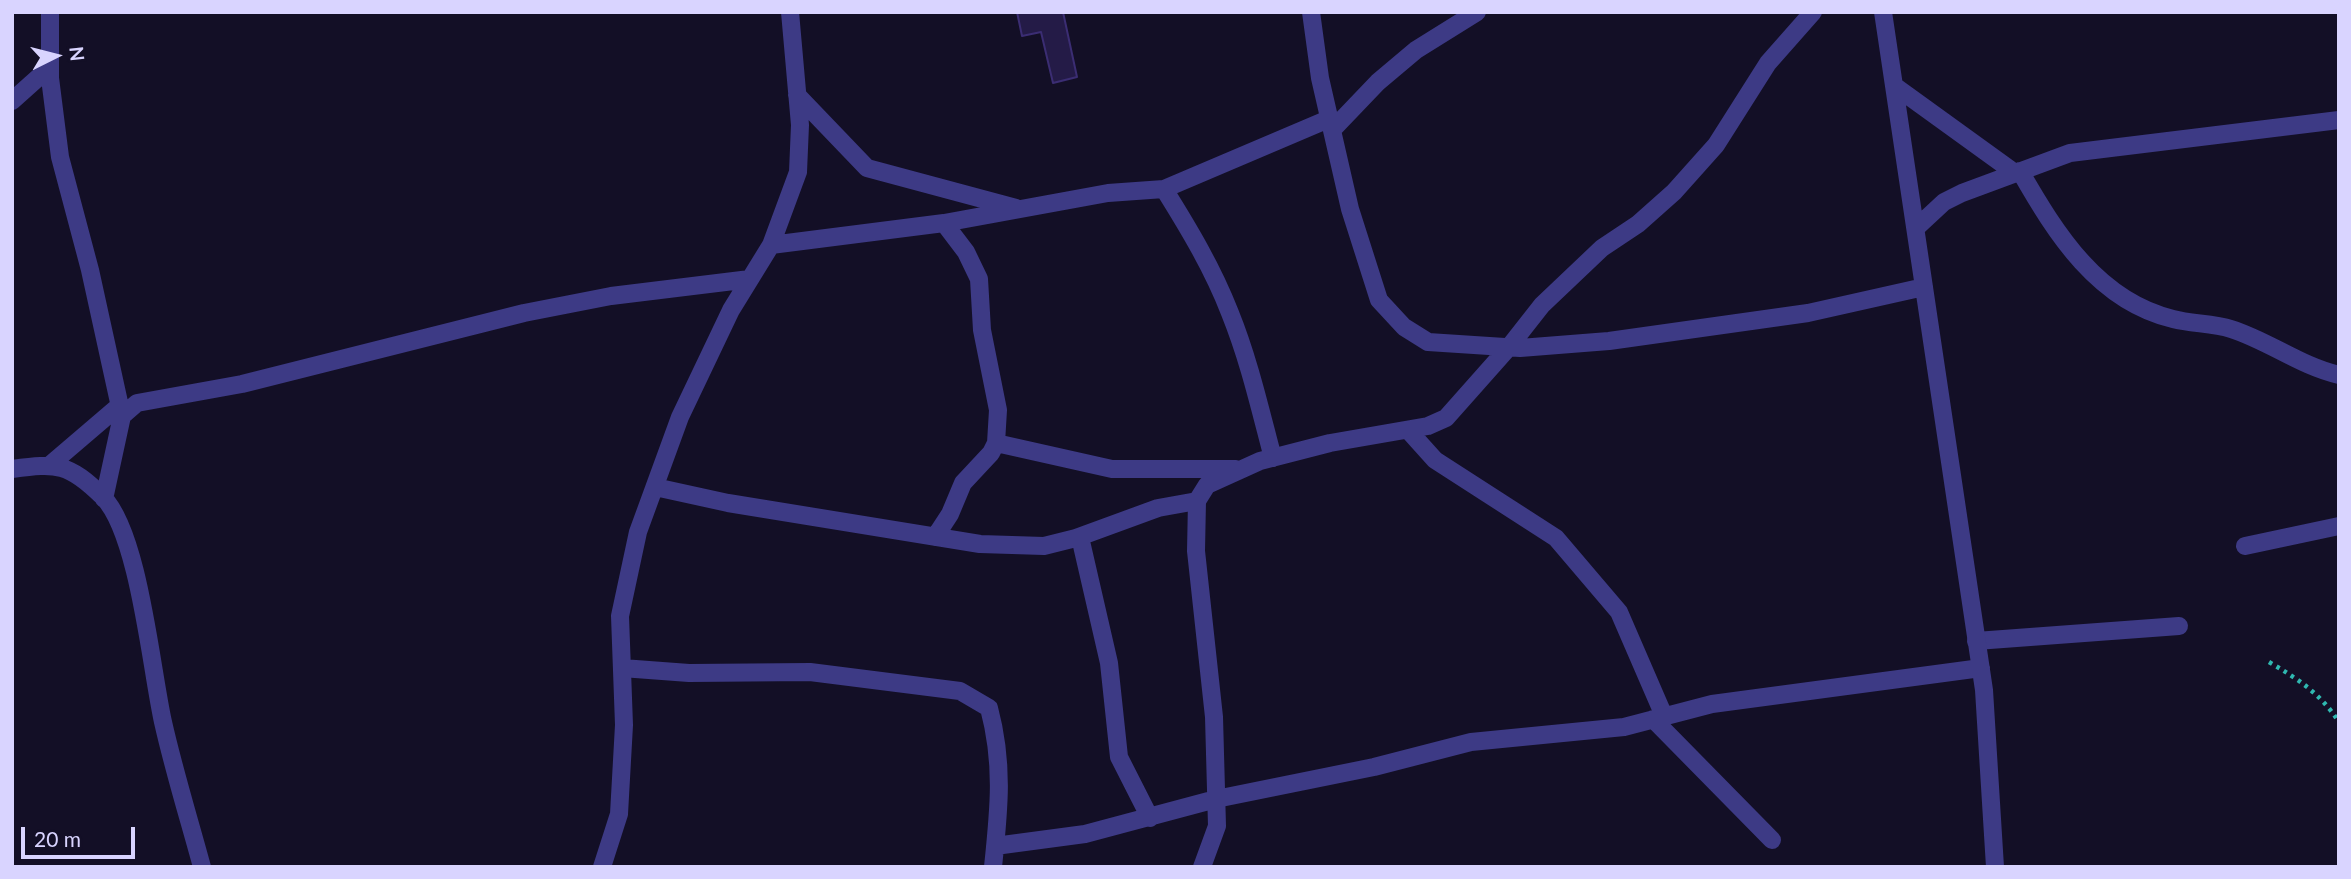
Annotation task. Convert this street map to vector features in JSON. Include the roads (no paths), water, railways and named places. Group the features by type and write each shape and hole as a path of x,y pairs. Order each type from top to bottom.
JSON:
{"street":[{"path":"50,12 50,67 60,157 90,270 121,411 104,499"},
{"path":"602,867 619,814 624,725 621,616 638,532 680,417 731,310 771,244 798,172 797,95 790,12"},
{"path":"1311,12 1320,78 1350,209 1379,300 1404,327 1428,342 1509,347 1609,341 1808,313 1924,287"},
{"path":"771,244 944,223 1108,193 1164,189 1332,123 1397,66 1477,12"},
{"path":"1202,867 1217,826 1214,717 1196,551 1197,500 1208,485 1273,458 1330,443 1408,430 1446,418 1542,305 1602,248 1638,224 1674,192 1716,145 1768,63 1813,12"},
{"path":"1883,12 1981,668 1996,867"},
{"path":"12,101 50,67"},
{"path":"1896,87 2018,172 2056,229 2099,281 2133,302 2171,319 2228,328 2255,338 2304,365 2339,375"},
{"path":"797,95 867,168 1020,209"},
{"path":"1916,228 1944,202 2070,153 2339,120"},
{"path":"1164,189 1197,242 1229,311 1244,351 1273,458"},
{"path":"935,537 950,514 963,483 991,453 996,443 998,410 982,330 979,279 965,252 944,223"},
{"path":"51,464 121,411 137,403 166,395 242,384 524,313 611,296 750,279"},
{"path":"1408,430 1436,460 1556,538 1619,612 1658,718 1681,751 1745,809 1772,840"},
{"path":"996,443 1112,469 1243,469"},
{"path":"12,469 51,464 72,472 104,499 128,540 163,723 202,867"},
{"path":"655,486 728,503 980,544 1044,545 1080,537 1158,508 1197,500"},
{"path":"2245,546 2339,526"},
{"path":"1080,537 1109,663 1119,757 1150,818"},
{"path":"1976,641 2179,626"},
{"path":"622,668 690,673 810,673 960,691 989,708 999,744 999,814 993,867"},
{"path":"995,846 1085,834 1216,799 1374,767 1471,742 1624,727 1712,705 1981,668"}]}
